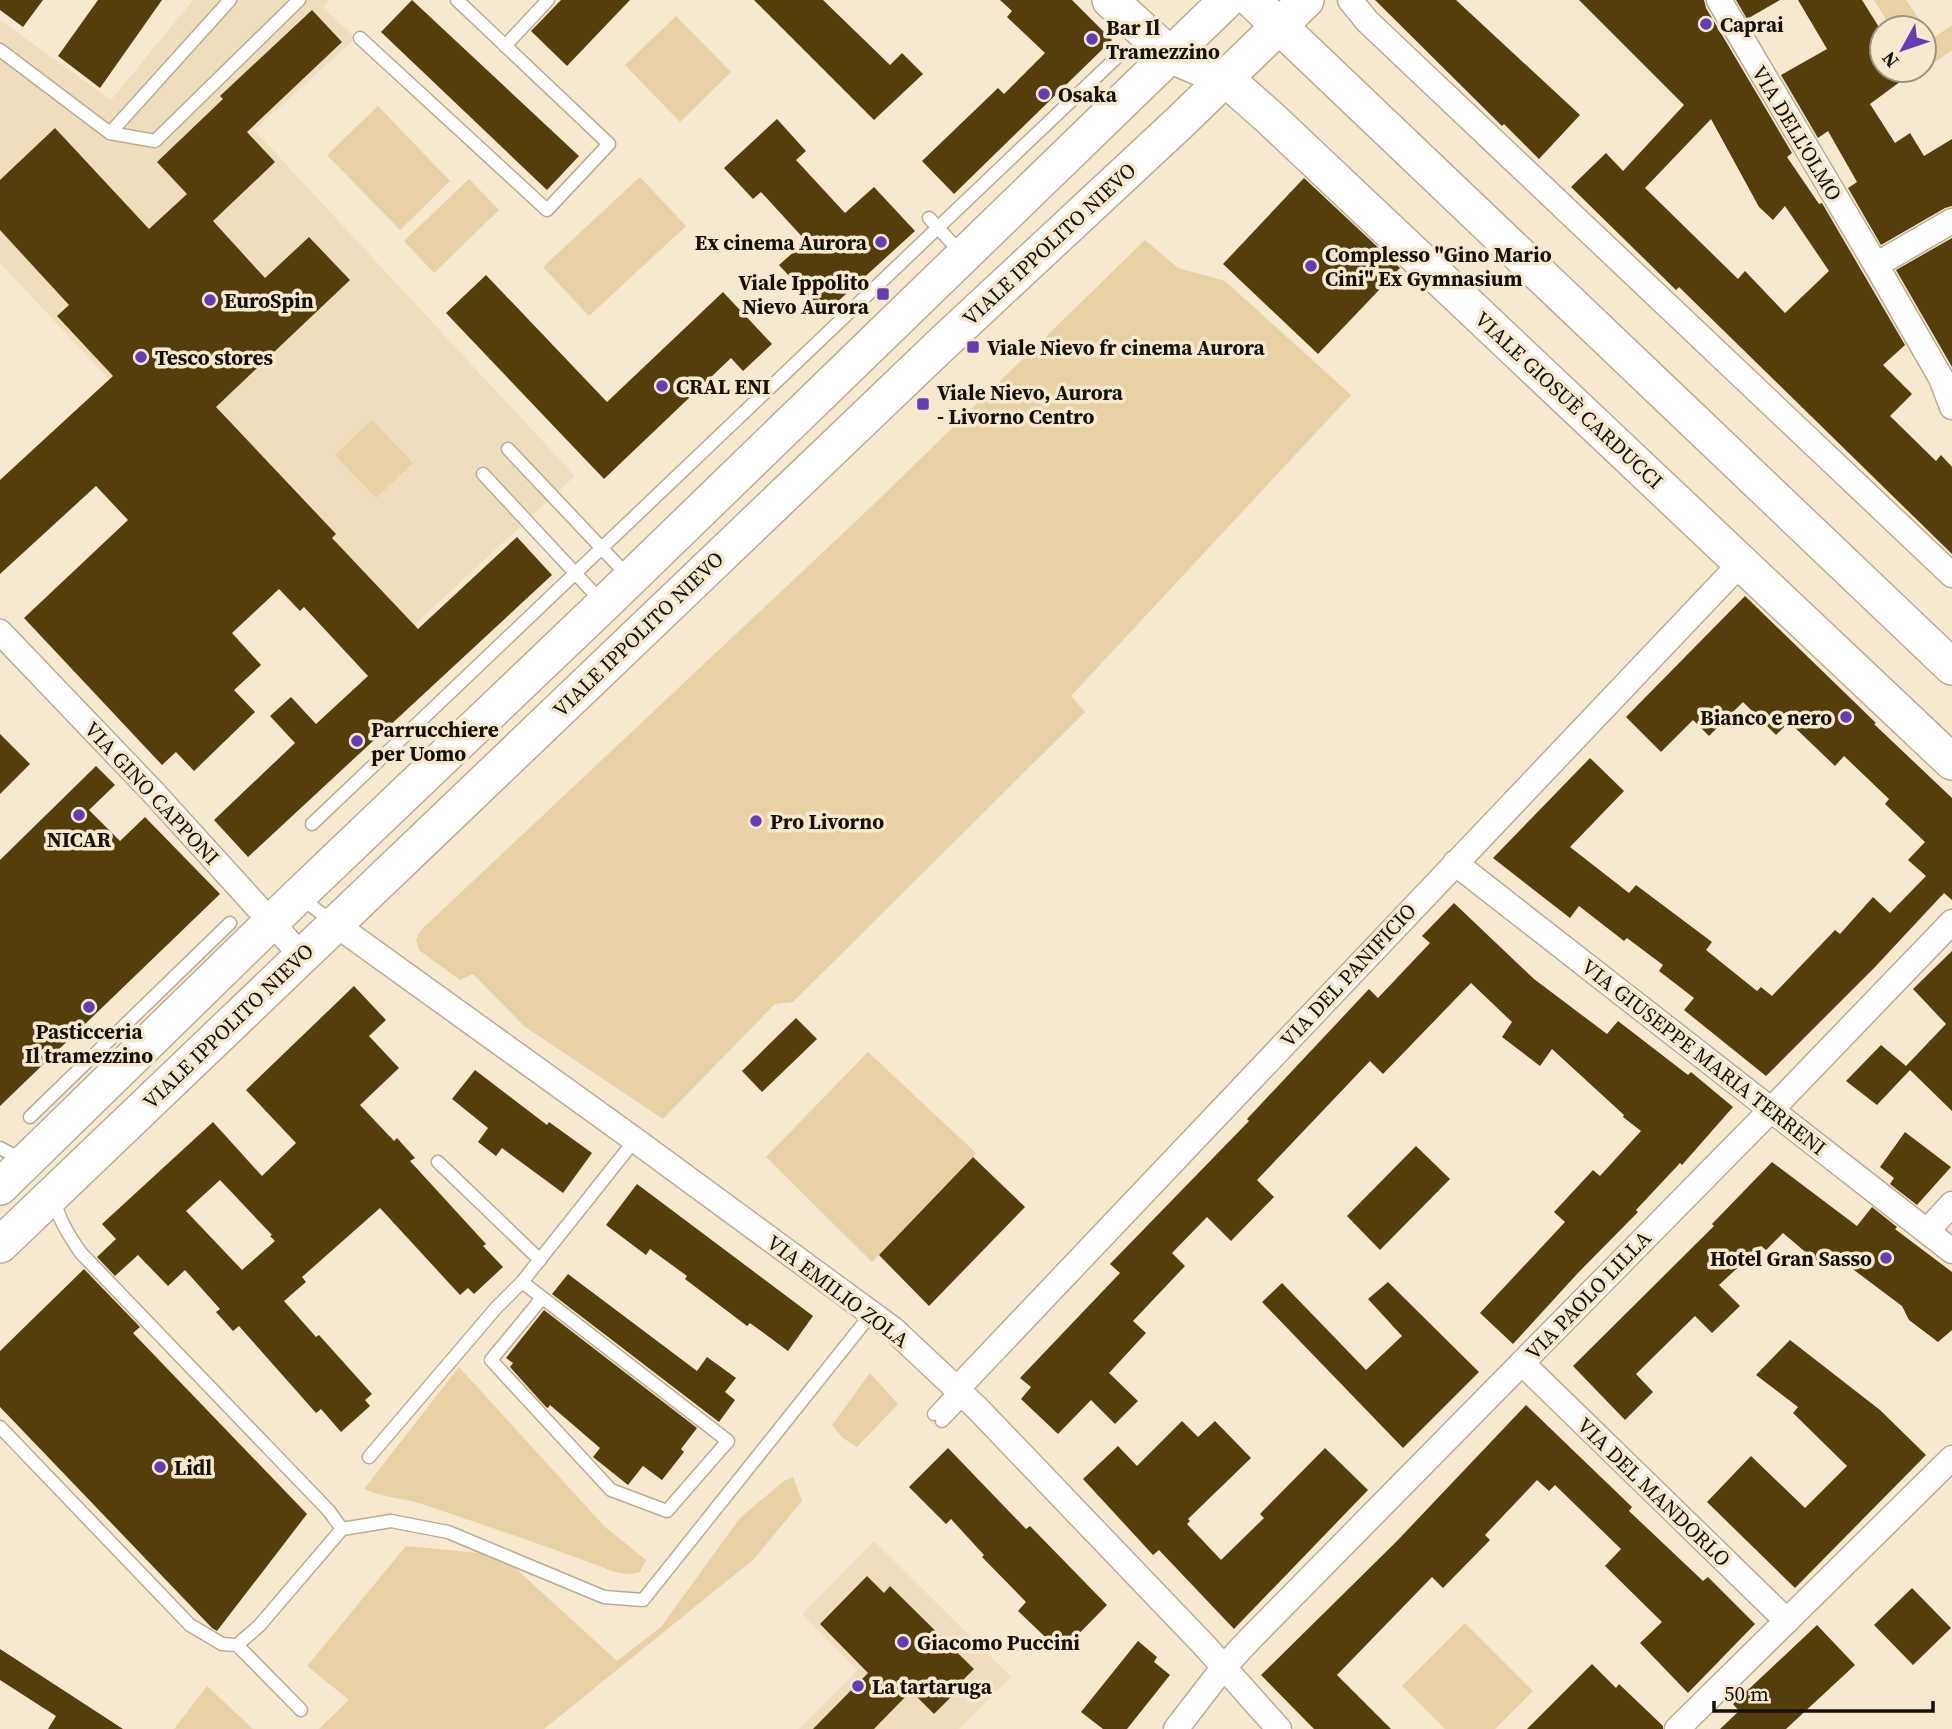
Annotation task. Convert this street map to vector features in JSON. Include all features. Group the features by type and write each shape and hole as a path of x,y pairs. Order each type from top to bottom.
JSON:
{"main road":[{"name":"VIALE GIOSUÈ CARDUCCI","path":"1111,0 1170,55 1226,79 1268,116 1952,762"},
{"name":"VIALE IPPOLITO NIEVO","path":"0,1187 13,1155 271,922 631,578 1227,0"},
{"path":"1252,0 1952,667"},
{"name":"VIALE IPPOLITO NIEVO","path":"0,1245 1306,0"}],"street":[{"path":"1350,0 1367,20 1952,575"},
{"name":"VIA DELL'OLMO","path":"1719,0 1941,378 1952,407"},
{"path":"1876,265 1952,221"},
{"name":"VIA DEL PANIFICIO","path":"961,1393 1455,863 1741,563"},
{"name":"VIA GINO CAPPONI","path":"0,632 153,792 302,956"},
{"name":"VIA GIUSEPPE MARIA TERRENI","path":"1455,863 1952,1251"},
{"name":"VIA PAOLO LILLA","path":"1176,1729 1223,1668 1952,922"},
{"name":"VIA EMILIO ZOLA","path":"335,924 894,1330 961,1393 1204,1645 1279,1729"},
{"path":"1927,1231 1952,1204"},
{"name":"VIA DEL MANDORLO","path":"1522,1363 1787,1621"},
{"path":"1676,1729 1952,1458"}],"lane":[{"path":"110,133 230,0"},
{"path":"0,50 110,133 155,141 299,0"},
{"path":"360,38 547,210 609,144 457,0"},
{"path":"505,46 548,0"},
{"path":"312,824 604,550 1115,59"},
{"path":"929,218 964,255"},
{"path":"508,449 631,578"},
{"path":"483,474 604,604"},
{"path":"298,896 335,924"},
{"path":"30,1117 230,923"},
{"path":"369,1457 496,1308 522,1282 635,1140"},
{"path":"438,1162 540,1260"},
{"path":"53,1194 57,1213 81,1253 329,1511 342,1529"},
{"path":"522,1282 728,1441 667,1511 611,1490 491,1360 542,1298"},
{"path":"237,1645 259,1626 342,1529 391,1521 449,1532 604,1597 643,1600 872,1313"},
{"path":"938,1418 961,1393"},
{"path":"0,1427 190,1625 222,1644 237,1645 301,1710"}],"shaded area":[{"path":"193,0 330,0 323,8 356,38 254,130 575,476 374,662 0,263 0,20 111,100"},
{"path":"1874,0 1906,0 1915,14 1882,14"},
{"path":"676,16 731,72 680,122 625,65"},
{"path":"1952,25 1952,50 1938,60 1938,35"},
{"path":"378,106 450,181 400,230 327,155"},
{"path":"640,177 686,226 589,316 543,267"},
{"path":"469,179 499,210 434,273 404,241"},
{"name":"Pro Livorno","path":"1145,240 1178,268 1225,281 1351,395 1071,696 1085,712 793,1002 775,1004 663,1119 524,1026 473,974 460,980 419,950 416,940 421,930 872,506"},
{"path":"372,420 413,463 376,498 335,455"},
{"path":"868,1052 976,1153 872,1262 766,1157"},
{"path":"459,1367 605,1527 646,1560 640,1572 625,1574 611,1571 422,1504 364,1489"},
{"path":"870,1373 898,1404 857,1447 843,1438 832,1425"},
{"path":"793,1477 802,1501 754,1559 544,1729 319,1729 349,1700 307,1666 406,1546 501,1555 617,1661 661,1627 740,1518 784,1481"},
{"name":"Giacomo Puccini","path":"874,1541 1011,1677 959,1729 799,1729 858,1670 802,1614"},
{"path":"1465,1623 1533,1691 1495,1729 1445,1729 1402,1686"},
{"path":"207,1686 253,1729 174,1729"}],"building":[{"path":"0,0 43,0 23,27 0,10"},
{"path":"98,0 162,0 100,88 58,56"},
{"path":"412,0 579,156 547,190 381,32"},
{"path":"561,0 630,0 567,66 531,31"},
{"path":"754,0 823,0 890,65 902,53 923,74 874,120"},
{"path":"1000,0 1072,0 1112,40 954,194 922,161 998,88 1004,94 1045,53 1007,17 1012,11"},
{"path":"1375,0 1456,0 1580,115 1539,159"},
{"path":"1579,0 1704,0 1706,8 1792,153 1787,157 1819,204 1822,203 1905,345 1883,365 1912,394 1890,416 1936,461 1941,455 1952,467 1952,554 1679,287 1676,290 1571,187 1606,153 1623,171 1684,105","holes":["1711,119 1759,207 1773,220 1785,206 1829,271 1785,313 1745,271 1738,279 1645,188"]},
{"path":"1736,0 1780,0 1747,19"},
{"path":"1798,0 1862,0 1871,14 1868,14 1868,84 1897,84 1870,104 1895,143 1910,133 1924,156 1952,139 1952,206 1881,245 1848,188 1857,182 1828,131 1818,138 1781,75 1827,49"},
{"path":"312,10 342,42 247,132 275,162 213,221 265,278 309,237 350,280 216,407 336,534 332,538 418,629 517,537 552,575 248,857 214,820 295,743 270,716 291,697 316,724 368,676 304,607 300,611 279,589 232,633 261,665 234,690 255,712 194,771 176,752 162,765 24,618 128,520 96,486 0,574 0,480 113,376 57,316 69,305 0,230 0,180 55,128 149,229 187,194 157,162 223,99 220,96"},
{"path":"777,119 806,151 796,160 845,213 874,187 915,231 824,314 779,265 806,241 761,192 753,199 724,168"},
{"name":"Complesso \"Gino Mario Cini\" Ex Gymnasium","path":"1304,178 1400,268 1318,354 1223,264"},
{"path":"1952,238 1952,367 1896,270"},
{"name":"CRAL ENI","path":"486,275 607,402 723,292 772,344 743,371 731,358 604,479 446,313"},
{"path":"1745,596 1952,798 1952,900 1944,893 1875,967 1766,1076 1684,1010 1694,998 1659,971 1663,965 1627,938 1624,941 1579,906 1570,918 1493,858 1590,758 1624,791 1570,847 1629,893 1636,885 1712,942 1706,950 1757,991 1761,987 1772,996 1835,930 1840,934 1873,897 1890,913 1926,876 1908,860 1925,842 1885,804 1889,799 1844,756 1835,766 1789,722 1776,735 1743,702 1709,736 1693,720 1661,752 1626,717"},
{"path":"0,734 30,764 0,794"},
{"path":"96,766 115,785 89,810 120,841 145,817 220,894 0,1106 0,860"},
{"path":"1454,903 1534,979 1607,1034 1618,1021 1688,1075 1691,1072 1733,1107 1513,1344 1480,1313 1565,1222 1554,1212 1593,1170 1600,1176 1641,1131 1552,1049 1540,1066 1502,1037 1512,1022 1471,983 1383,1074 1370,1061 1257,1180 1274,1197 1231,1241 1207,1217 1172,1253 1185,1266 1133,1321 1146,1333 1109,1373 1138,1401 1115,1424 1091,1400 1058,1434 1021,1399 1031,1387 1020,1378 1120,1273 1110,1264 1249,1121 1247,1119 1369,989 1378,998 1430,943 1422,936"},
{"path":"1952,951 1952,1111 1910,1070 1877,1105 1846,1081 1881,1045 1906,1066 1946,1024 1913,989"},
{"path":"354,986 386,1020 369,1036 399,1068 360,1105 394,1141 397,1138 415,1158 410,1161 486,1244 483,1246 503,1267 474,1294 468,1288 460,1295 380,1208 302,1277 306,1282 284,1301 372,1394 365,1400 370,1406 341,1432 321,1409 316,1413 239,1326 233,1331 216,1312 220,1309 185,1270 168,1286 138,1255 115,1276 97,1257 116,1239 102,1224 213,1122 262,1176 296,1143 246,1090","holes":["220,1180 272,1235 270,1236 275,1241 242,1270 186,1211"]},
{"path":"796,1018 817,1039 762,1092 742,1071"},
{"path":"475,1070 547,1125 549,1122 592,1153 563,1193 502,1148 496,1156 478,1142 488,1128 452,1099"},
{"path":"1905,1132 1951,1167 1917,1205 1890,1184 1894,1178 1880,1167"},
{"path":"1416,1146 1450,1179 1380,1250 1347,1216"},
{"path":"973,1157 1025,1207 929,1306 879,1255"},
{"path":"1772,1162 1857,1226 1872,1207 1897,1227 1895,1229 1952,1272 1952,1330 1938,1342 1909,1320 1902,1306 1826,1249 1816,1261 1783,1233 1766,1250 1761,1246 1719,1285 1740,1306 1712,1333 1695,1316 1636,1374 1653,1392 1625,1420 1573,1366 1714,1226 1712,1224"},
{"path":"637,1184 813,1316 788,1351 750,1323 747,1326 650,1249 646,1255 606,1225"},
{"name":"Lidl","path":"84,1269 140,1327 133,1333 307,1514 217,1631 0,1407 0,1351"},
{"path":"568,1274 697,1371 707,1357 736,1378 725,1392 735,1400 719,1422 552,1294"},
{"path":"1388,1282 1479,1372 1403,1448 1262,1302 1282,1283 1366,1370 1402,1336 1368,1299"},
{"path":"544,1310 697,1428 681,1449 684,1452 662,1480 643,1466 628,1485 593,1457 600,1448 550,1405 546,1407 510,1367 513,1363 506,1358"},
{"path":"1790,1340 1880,1410 1926,1455 1795,1588 1707,1502 1751,1456 1805,1508 1847,1466 1793,1413 1798,1407 1756,1375"},
{"path":"1526,1405 1632,1507 1629,1511 1703,1581 1708,1577 1755,1624 1688,1693 1640,1643 1662,1622 1605,1566 1621,1549 1555,1485 1549,1491 1537,1480 1485,1535 1490,1540 1443,1588 1432,1577 1337,1675 1391,1729 1314,1729 1261,1675 1396,1542"},
{"path":"1182,1421 1198,1437 1215,1421 1251,1458 1188,1519 1190,1521 1187,1524 1221,1560 1264,1518 1260,1514 1325,1448 1368,1490 1234,1629 1159,1550 1153,1555 1083,1479 1118,1446 1137,1466"},
{"path":"948,1448 1026,1529 1030,1526 1107,1605 1061,1652 1018,1611 1026,1602 982,1557 984,1555 951,1519 946,1524 909,1487"},
{"path":"867,1576 884,1593 890,1586 974,1669 934,1714 911,1691 874,1729 813,1729 868,1673 820,1624"},
{"path":"1912,1588 1951,1628 1913,1665 1874,1625"},
{"path":"1817,1625 1855,1665 1786,1729 1720,1729 1739,1711 1733,1704"},
{"path":"1138,1641 1157,1657 1154,1662 1170,1675 1127,1729 1103,1729 1081,1712"},
{"path":"0,1649 123,1729 48,1729 56,1716 0,1680"},
{"path":"1592,1664 1616,1688 1619,1684 1663,1729 1527,1729"}],"place":[{"name":"Caprai","path":"1706,24"},
{"name":"Bar Il Tramezzino","path":"1092,39"},
{"name":"Osaka","path":"1044,94"},
{"name":"Ex cinema Aurora","path":"881,242"},
{"name":"Complesso \"Gino Mario Cini\" Ex Gymnasium","path":"1311,266"},
{"name":"Viale Ippolito Nievo Aurora","path":"883,294"},
{"name":"EuroSpin","path":"210,300"},
{"name":"Viale Nievo fr cinema Aurora","path":"973,347"},
{"name":"Tesco stores","path":"141,357"},
{"name":"CRAL ENI","path":"662,386"},
{"name":"Viale Nievo, Aurora - Livorno Centro","path":"923,404"},
{"name":"Bianco e nero","path":"1846,717"},
{"name":"Parrucchiere per Uomo","path":"357,741"},
{"name":"NICAR","path":"79,815"},
{"name":"Pro Livorno","path":"756,821"},
{"name":"Pasticceria Il tramezzino","path":"89,1007"},
{"name":"Hotel Gran Sasso","path":"1886,1258"},
{"name":"Lidl","path":"160,1467"},
{"name":"Giacomo Puccini","path":"903,1642"},
{"name":"La tartaruga","path":"858,1686"}]}
